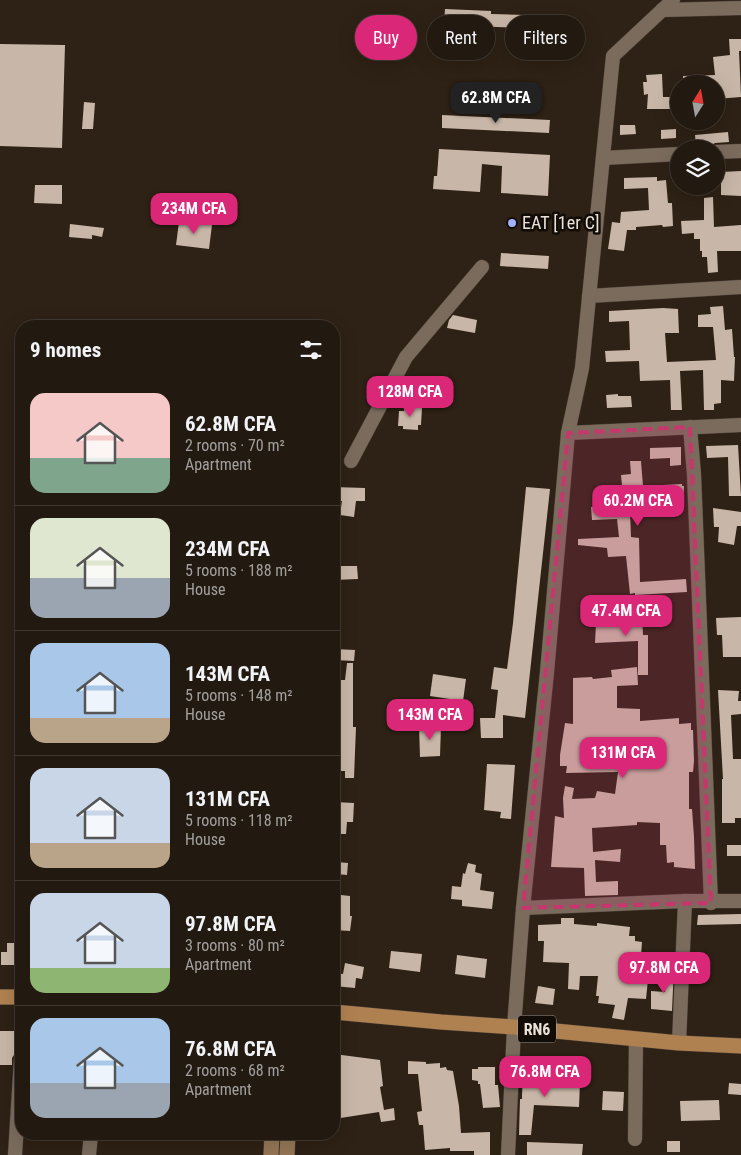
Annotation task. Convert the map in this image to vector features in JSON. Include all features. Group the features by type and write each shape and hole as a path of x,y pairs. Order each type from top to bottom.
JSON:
{"main road":[{"path":"0,997 15,997"},
{"name":"RN6","path":"340,1012 680,1043 741,1046"}],"street":[{"path":"508,1155 514,1027 523,908 547,672 568,433 582,368 613,56 672,0"},
{"path":"662,10 741,8"},
{"path":"725,152 741,151"},
{"path":"603,158 670,154"},
{"path":"350,461 406,357 482,268"},
{"path":"589,296 741,287"},
{"path":"568,433 741,425"},
{"path":"690,428 694,474 711,903"},
{"path":"523,908 741,901"},
{"path":"680,1043 685,902"},
{"path":"635,1138 636,1039"},
{"path":"15,1155 16,1140"},
{"path":"89,1155 90,1140"},
{"path":"271,1155 272,1140"},
{"path":"287,1155 288,1140"}],"highlighted area":[{"path":"690,427 711,903 523,908 568,433"}],"building":[{"path":"445,9 491,11 491,14 526,15 505,15 505,27 495,27 495,15 445,15"},
{"path":"729,39 741,39 741,51 739,51 741,97 725,98 725,75 715,75 713,57 730,55"},
{"path":"0,44 65,45 62,148 0,146"},
{"path":"662,74 663,97 670,97 670,109 647,109 648,94 644,95 643,82 647,82 646,75"},
{"path":"84,102 95,103 93,129 82,129"},
{"path":"442,115 550,120 549,133 442,128"},
{"path":"620,125 635,125 636,134 620,135"},
{"path":"661,130 676,130 676,138 661,139"},
{"path":"728,132 729,142 725,142 725,140 695,140 695,135"},
{"path":"439,149 550,155 548,196 501,193 502,166 482,164 480,192 433,189 434,176 437,176"},
{"path":"741,171 741,196 721,195 725,195 725,172"},
{"path":"657,177 657,181 666,180 668,203 672,203 673,226 636,227 636,230 627,230 624,251 608,249 612,222 620,223 621,212 649,210 648,188 624,189 624,178"},
{"path":"35,185 62,185 62,204 34,203"},
{"path":"713,197 714,227 741,225 741,251 717,251 718,272 708,273 707,257 702,257 702,251 700,251 700,239 694,239 694,233 682,234 681,221 704,220 704,198"},
{"path":"179,222 212,225 209,249 176,245"},
{"path":"70,224 104,228 102,237 92,235 92,239 69,237"},
{"path":"501,253 549,256 548,269 500,266"},
{"path":"723,306 725,330 732,329 735,357 734,381 721,380 721,403 714,404 714,410 704,410 703,370 680,371 682,410 671,410 670,380 640,381 639,361 606,362 605,351 630,350 629,321 609,322 609,311 663,308 678,309 679,333 665,333 667,362 716,360 713,327 698,327 698,315 711,314 710,307"},
{"path":"453,315 477,320 475,333 447,328 449,320"},
{"path":"618,394 618,396 631,396 632,407 607,408 606,395"},
{"path":"405,407 422,408 421,425 418,425 418,430 403,429 403,426 398,426 399,411 404,411"},
{"path":"738,445 741,496 729,496 728,457 707,458 706,446"},
{"path":"681,447 681,465 670,466 670,458 650,459 650,448"},
{"path":"630,461 641,461 643,486 682,484 684,486 683,510 630,512 631,537 639,538 640,582 686,579 687,592 630,594 626,556 608,557 607,548 578,545 578,539 619,537 617,519 592,520 591,507 624,506 621,475 631,474"},
{"path":"340,487 365,488 365,501 356,501 354,517 340,515 342,501 340,501"},
{"path":"526,487 550,489 525,718 503,715 503,738 481,738 480,718 495,718 498,690 491,689 494,667 507,669"},
{"path":"713,508 741,512 741,526 737,526 734,545 718,542 719,527 714,527"},
{"path":"340,566 357,566 358,579 340,580"},
{"path":"628,614 642,614 643,635 648,635 648,675 638,675 638,641 595,643 596,623 628,618"},
{"path":"741,617 741,657 723,657 722,635 717,635 716,618"},
{"path":"340,649 355,650 354,661 340,660"},
{"path":"347,663 353,663 353,727 356,727 354,778 345,778 345,771 340,771 340,680 345,680"},
{"path":"637,667 638,685 617,686 617,708 640,709 640,721 679,718 679,724 691,723 694,761 693,772 689,772 689,809 692,809 695,869 674,867 674,862 667,863 666,845 660,845 660,823 637,822 637,825 592,828 593,852 621,849 620,862 595,860 596,882 618,881 618,895 585,896 584,868 551,867 555,816 564,818 563,798 565,786 574,788 572,799 595,798 597,791 615,794 618,772 566,773 567,766 560,766 565,723 573,724 573,678 592,677 593,679 612,677 611,670"},
{"path":"433,674 466,679 463,701 430,696"},
{"path":"718,690 739,691 738,701 741,701 741,714 731,715 733,759 741,759 741,818 735,818 735,823 722,823 723,779"},
{"path":"419,726 441,726 440,756 420,757"},
{"path":"487,764 515,765 511,819 500,818 501,812 484,810"},
{"path":"340,802 354,803 353,822 347,822 346,834 340,834"},
{"path":"727,845 741,845 741,856 727,856"},
{"path":"340,862 348,863 347,875 340,874"},
{"path":"468,863 476,865 475,872 482,874 480,890 494,892 492,909 462,906 462,900 451,899 452,886 461,887 463,873 465,874"},
{"path":"341,895 350,896 350,916 352,916 350,931 340,930"},
{"path":"741,914 741,924 697,925 698,915"},
{"path":"561,918 574,918 574,924 597,926 597,923 630,927 629,936 635,936 635,941 642,942 640,969 649,970 646,999 628,998 624,1020 612,1018 615,1005 598,1003 599,996 596,996 598,976 580,976 579,990 568,989 569,963 543,962 544,941 538,941 538,925 561,924"},
{"path":"7,943 15,943 15,965 1,965 1,952 7,952"},
{"path":"391,951 422,954 420,972 389,968"},
{"path":"457,955 487,959 485,978 455,974"},
{"path":"345,963 364,967 362,979 356,978 355,988 340,987 340,974 343,974"},
{"path":"668,965 674,966 672,1011 651,1009 651,991 665,992"},
{"path":"538,986 555,989 553,1005 535,1003"},
{"path":"0,1031 15,1031 15,1054 12,1058 12,1065 0,1065"},
{"path":"340,1055 380,1060 383,1086 380,1087 384,1110 394,1108 395,1120 381,1122 379,1112 340,1118"},
{"path":"408,1061 426,1062 426,1064 440,1063 440,1068 446,1067 447,1070 453,1071 461,1133 490,1132 490,1155 474,1155 474,1151 450,1151 450,1148 425,1150 423,1125 419,1125 417,1112 422,1111 418,1074 408,1074"},
{"path":"478,1067 495,1067 495,1085 498,1085 500,1107 483,1108 480,1084 478,1084 478,1081 472,1080 472,1069 478,1069"},
{"path":"523,1072 535,1073 535,1080 580,1082 579,1107 534,1105 531,1135 519,1135"},
{"path":"729,1083 741,1084 741,1095 728,1094"},
{"path":"603,1091 624,1092 623,1111 602,1110"},
{"path":"719,1100 720,1120 681,1121 680,1101"},
{"path":"667,1141 680,1141 680,1152 667,1152"},
{"path":"527,1142 583,1144 582,1155 527,1155"}],"place":[{"name":"EAT [1er C]","path":"512,223"}]}
